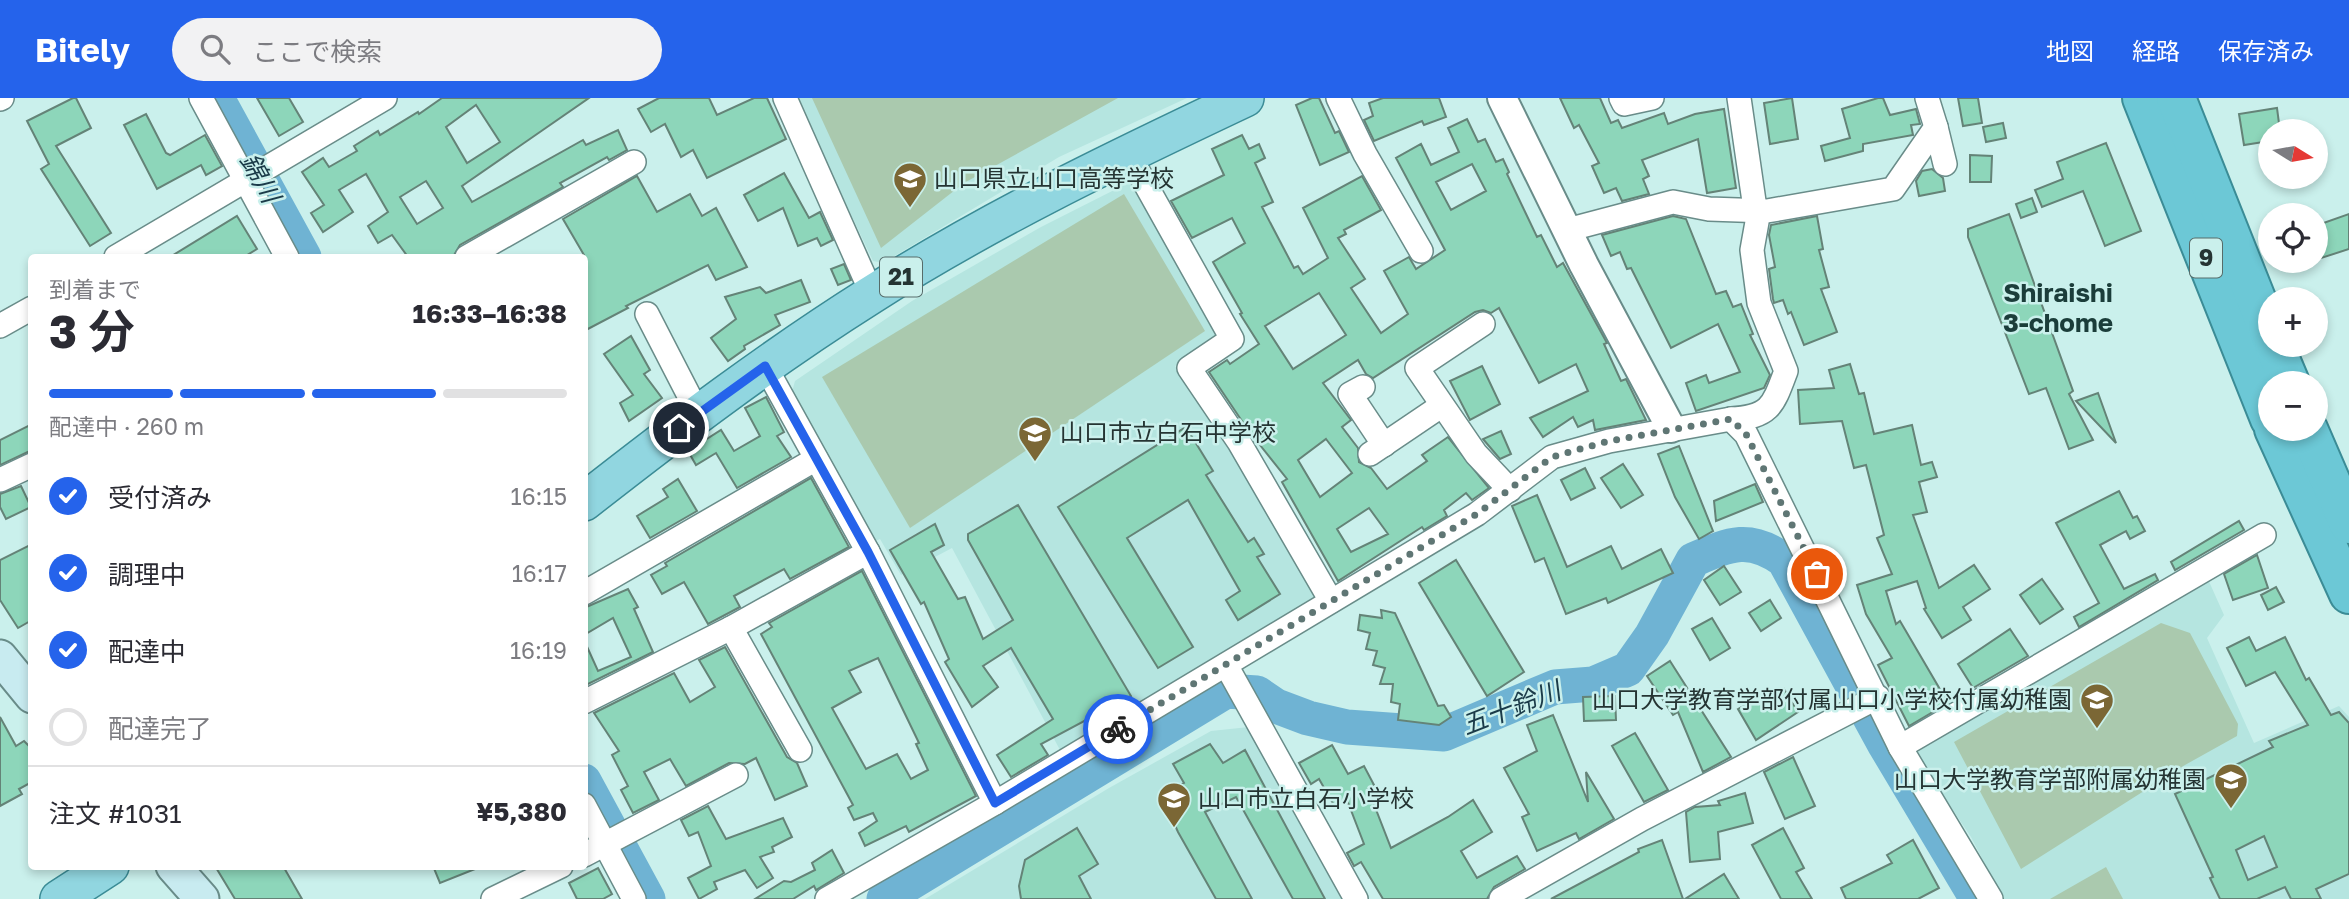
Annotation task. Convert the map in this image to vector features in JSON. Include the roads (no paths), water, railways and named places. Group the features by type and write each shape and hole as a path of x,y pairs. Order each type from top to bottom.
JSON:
{"highway":[{"name":"9","path":"2142,98 2258,389"},
{"name":"9","path":"2176,98 2258,304"},
{"path":"2279,441 2349,594"},
{"path":"2314,441 2347,514"}],"main road":[{"name":"21","path":"588,499 698,413 872,294 985,228 1128,153 1245,98"},
{"path":"0,657 28,691"},
{"path":"59,899 104,870"},
{"path":"177,870 202,899"}],"street":[{"path":"201,98 285,254"},
{"path":"121,254 385,98"},
{"path":"785,98 872,294"},
{"path":"1338,98 1365,154 1421,251"},
{"path":"1502,98 1567,230 1671,428"},
{"path":"1621,98 1624,104 1652,98"},
{"path":"827,899 1229,671 1332,601 1477,514 1552,457 1671,428 1755,418 1770,409 1786,371 1759,303 1752,250 1755,210 1740,98"},
{"path":"1927,98 1945,164"},
{"path":"1567,230 1673,202 1709,209 1755,210 1893,189 1936,127"},
{"path":"1128,153 1232,339 1189,368 1239,442 1332,601"},
{"path":"472,254 634,162"},
{"path":"1,324 28,310"},
{"path":"647,314 698,413"},
{"path":"1483,324 1417,368 1476,454 1510,490"},
{"path":"765,366 868,552 995,803"},
{"path":"1363,387 1350,394 1377,449 1441,406"},
{"path":"1731,419 1746,434 1867,704 1900,747 1990,899"},
{"path":"588,591 816,459"},
{"path":"0,480 28,467"},
{"path":"1900,747 2264,535"},
{"path":"588,700 731,628 868,552"},
{"path":"731,628 800,750"},
{"path":"1229,671 1254,710 1356,899"},
{"path":"1501,899 1643,820 1867,704"},
{"path":"595,850 736,775"},
{"path":"588,822 595,850 634,899"},
{"path":"493,899 553,870"}],"waterway":[{"name":"錦川","path":"217,98 302,254"},
{"name":"五十鈴川","path":"884,899 1226,691 1257,693 1276,706 1308,718 1347,727 1444,734 1555,687 1593,684 1628,669 1652,635 1693,560 1729,546 1739,545 1760,547 1784,560 1885,745 1977,899"},
{"name":"錦川","path":"588,788 648,899"}],"place":[{"name":"山口県立山口高等学校","path":"910,209"},
{"name":"山口市立白石中学校","path":"1035,463"},
{"name":"山口大学教育学部付属山口小学校付属幼稚園","path":"2097,730"},
{"name":"山口大学教育学部附属幼稚園","path":"2231,810"},
{"name":"山口市立白石小学校","path":"1174,829"}],"district":[{"name":"Shiraishi 3-chome","path":"2058,308"}]}
